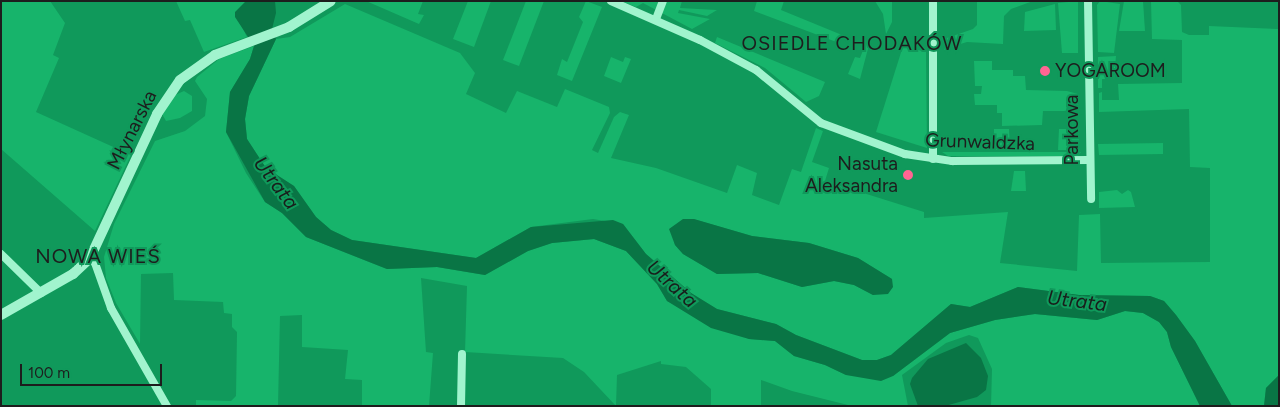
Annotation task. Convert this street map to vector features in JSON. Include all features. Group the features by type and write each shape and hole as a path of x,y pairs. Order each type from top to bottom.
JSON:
{"street":[{"name":"Młynarska","path":"1,315 73,274 90,258 157,114 180,80 201,63 239,44 278,32 306,20 331,1"},
{"name":"Grunwaldzka","path":"611,1 656,19 763,74 821,123 905,154 933,159 1089,160"},
{"path":"656,19 663,1"},
{"path":"933,1 933,159"},
{"name":"Parkowa","path":"1088,1 1091,199"},
{"path":"1,254 41,292"},
{"path":"90,258 95,263 114,314 167,406"},
{"path":"461,406 462,354"}],"shaded area":[{"path":"1,1 50,1 65,23 53,55 59,58 36,112 131,155 95,231 1,149"},
{"path":"176,1 246,1 235,13 247,37 204,52 190,20 185,21"},
{"path":"366,1 423,1 418,14 424,15 419,24"},
{"path":"468,1 491,1 474,47 453,39"},
{"path":"526,1 544,1 519,66 503,60"},
{"path":"586,1 602,7 572,81 557,75 562,59 567,62 583,22 579,17"},
{"path":"621,1 682,1 680,8 717,10 707,16 679,10 678,13 710,19 692,29 643,3 636,7"},
{"path":"757,1 784,1 781,10 842,35 839,43 754,11"},
{"path":"875,1 892,1 892,22 886,34 883,14"},
{"path":"977,1 1033,1 1011,9 1004,16 1003,44 967,42 957,45 957,42 948,41 947,50 944,50 944,39 973,29 977,25"},
{"path":"1078,1 1078,53 1062,53 1058,3"},
{"path":"1100,1 1120,4 1114,53 1098,52 1097,5"},
{"path":"1124,1 1143,1 1145,31 1119,31"},
{"path":"1151,1 1177,1 1181,5 1182,32 1189,35 1209,35 1209,26 1278,29 1279,375 1266,388 1264,406 1232,406 1195,341 1176,315 1164,301 1150,296 1079,295 1018,287 970,307 951,304 891,355 877,360 862,360 796,335 776,324 717,309 691,293 646,254 623,224 593,219 531,227 476,258 352,240 331,230 316,217 294,186 266,168 247,139 245,119 249,96 276,39 290,37 345,4 460,53 475,73 466,94 506,113 517,91 557,107 565,89 609,107 610,113 592,150 598,153 614,117 620,112 629,115 611,158 656,168 727,193 737,165 757,173 752,195 779,205 792,169 801,172 816,128 823,131 812,162 829,168 825,181 924,212 924,218 1008,212 1000,263 1077,271 1079,215 1100,214 1101,263 1210,262 1210,168 1190,167 1189,109 1099,112 1099,93 1102,92 1102,100 1119,100 1118,84 1182,83 1182,40 1152,39","holes":["693,219 752,236 809,243 858,258 892,279 873,295 854,285 834,281 802,287 758,273 717,274 683,254 675,245 673,235"]},
{"path":"1055,4 1056,30 1024,31 1025,12"},
{"path":"717,37 825,82 819,96 806,102 765,68 715,43"},
{"path":"867,40 870,41 860,79 848,74 855,57 860,58"},
{"path":"254,46 250,59 230,92 226,132 246,173 265,202 282,213 306,237 387,269 437,267 485,275 528,251 552,243 594,239 626,251 657,284 667,301 749,339 775,341 794,356 825,365 846,375 893,376 950,333 995,320 1035,314 1097,320 1125,311 1143,313 1159,322 1167,332 1171,347 1200,406 991,406 992,369 978,338 969,335 946,343 902,375 908,406 852,406 792,391 761,380 761,406 711,406 711,389 686,367 661,364 661,361 617,375 616,406 584,372 563,358 465,352 467,286 421,278 426,352 433,353 429,406 362,406 362,380 345,379 348,350 302,347 302,315 280,316 278,406 196,406 196,400 231,401 236,396 237,332 232,327 232,314 224,313 223,302 174,300 173,273 141,274 140,344 116,303 106,278 104,257 114,224 155,141 185,131 205,116 207,99 195,81 197,77 219,59"},
{"path":"903,46 926,52 927,148 876,132"},
{"path":"1116,56 1114,79 1102,79 1102,88 1098,88 1098,57"},
{"path":"611,57 623,62 625,57 631,59 621,83 604,76"},
{"path":"974,61 992,61 992,70 1013,70 1013,76 1025,76 1026,90 1067,91 1078,94 1078,105 1067,105 1066,111 1043,111 1042,125 1002,126 1002,113 997,113 997,105 975,105 974,94 981,94 982,86 975,86"},
{"path":"184,91 192,96 192,111 180,118 166,121 162,114 175,95"},
{"path":"994,129 1009,129 1010,149 994,150"},
{"path":"1059,129 1078,129 1080,150 1058,150"},
{"path":"1163,143 1163,154 1099,155 1098,144"},
{"path":"942,152 1081,152 1077,156 948,156"},
{"path":"1014,171 1025,171 1026,191 1011,191"},
{"path":"1117,190 1122,194 1128,190 1131,192 1135,207 1099,208 1099,192"}],"water":[{"name":"Utrata","path":"246,1 275,1 276,13 272,29 276,39 249,96 245,119 247,139 266,168 294,186 316,217 331,230 352,240 476,258 531,227 613,220 623,224 646,254 691,293 717,309 776,324 796,335 862,360 877,360 891,355 951,304 970,307 1018,287 1079,295 1150,296 1164,301 1176,315 1195,341 1232,406 1200,406 1171,347 1167,332 1159,322 1143,313 1125,311 1097,320 1035,314 995,320 950,333 893,376 881,381 846,375 825,365 794,356 775,341 749,339 711,328 667,301 657,284 626,251 594,239 552,243 528,251 485,275 437,267 387,269 306,237 282,213 265,202 226,132 230,92 250,59 254,46 235,17 235,12"},
{"path":"683,219 694,219 752,236 809,243 858,258 892,279 893,287 888,294 873,295 854,285 834,281 802,287 758,273 717,274 683,254 675,245 669,229"},
{"path":"966,343 981,358 988,376 986,390 977,397 945,406 918,406 910,384 912,378 928,359"},
{"path":"1279,375 1279,406 1264,406 1266,388"}],"place":[{"name":"YOGAROOM","path":"1045,71"},
{"name":"Nasuta Aleksandra","path":"908,175"}],"district":[{"name":"OSIEDLE CHODAKÓW","path":"852,43"},
{"name":"NOWA WIEŚ","path":"98,256"}]}
